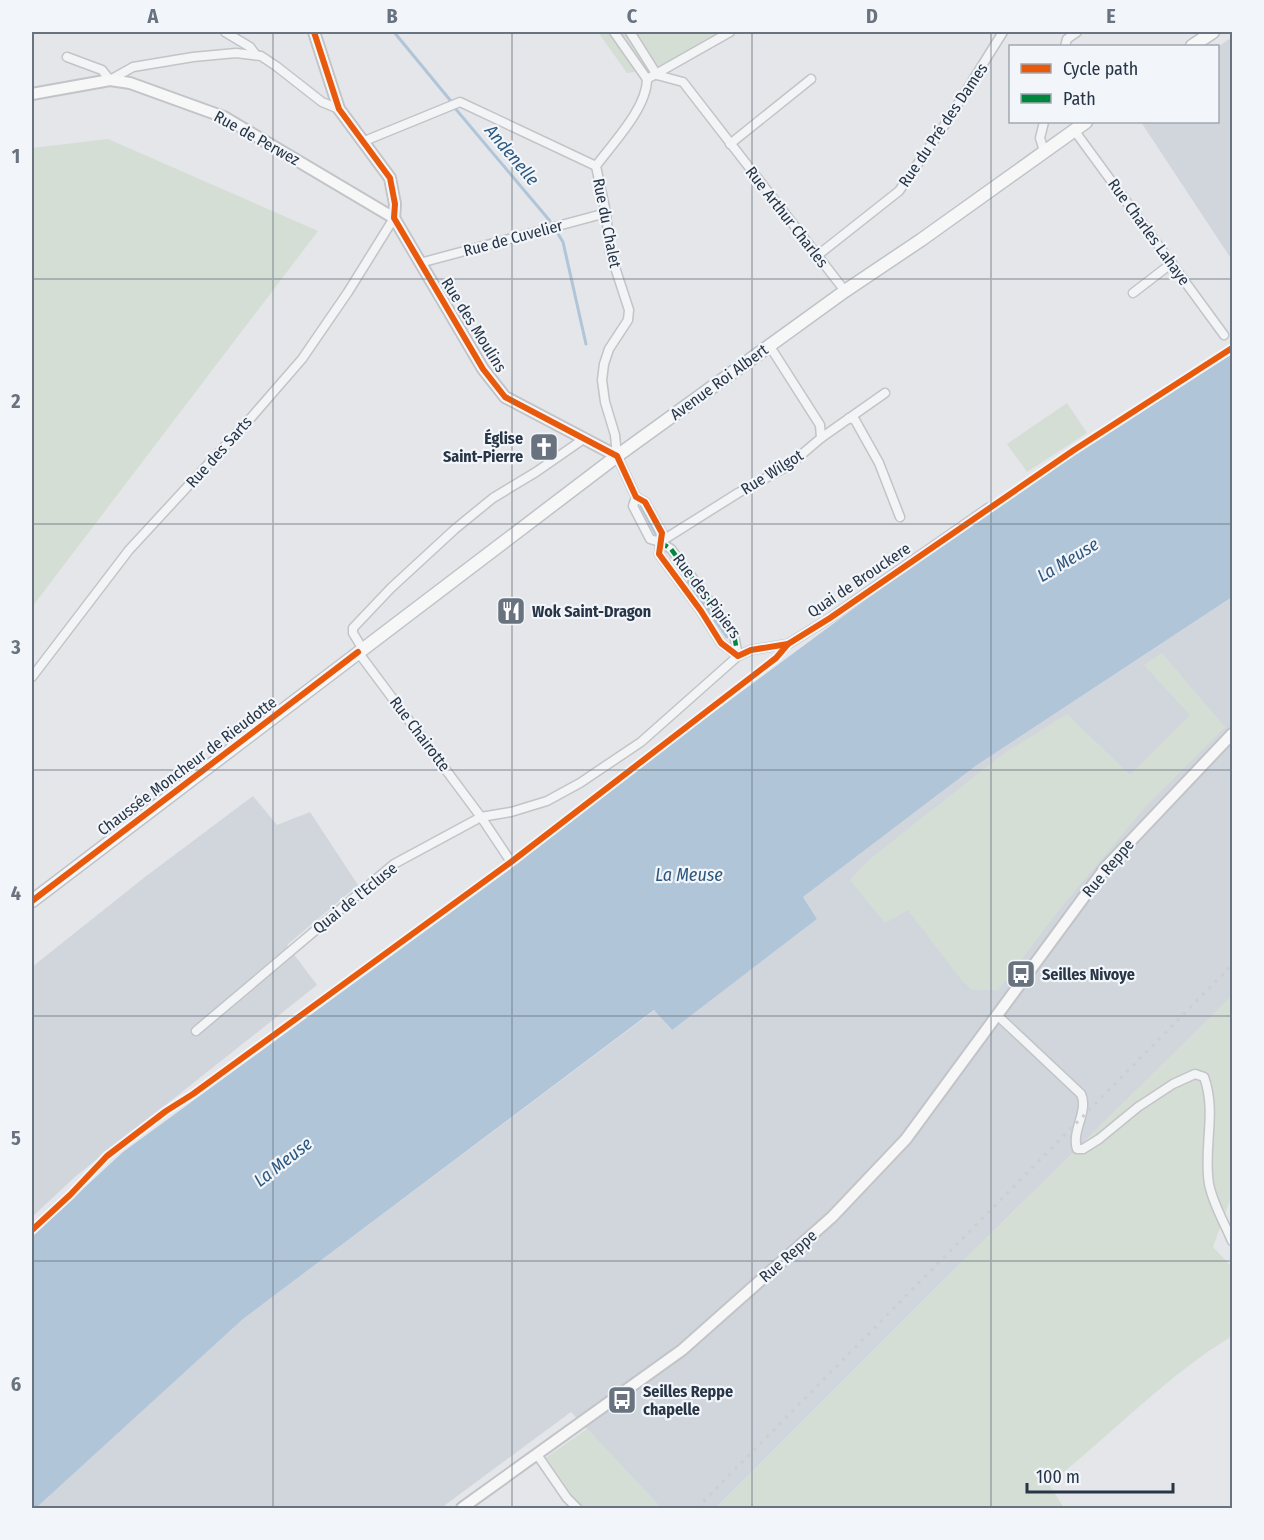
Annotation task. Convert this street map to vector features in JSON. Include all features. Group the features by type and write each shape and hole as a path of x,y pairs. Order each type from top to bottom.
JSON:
{"main road":[{"path":"314,32 339,109 390,178 396,204 394,218"},
{"path":"1194,45 1213,32"},
{"name":"Rue de Perwez","path":"32,94 110,80 130,83 224,117 394,218"},
{"name":"Avenue Roi Albert","path":"360,650 617,456 769,345 1084,123"},
{"name":"Rue des Moulins","path":"394,218 483,369 505,397 617,456"},
{"name":"Chaussée Moncheur de Rieudotte","path":"32,901 360,650"},
{"name":"Rue Reppe","path":"462,1509 682,1350 832,1217 906,1139 1106,867 1233,734"}],"street":[{"path":"225,32 250,46 256,56"},
{"path":"614,32 647,79 730,32"},
{"path":"630,32 657,75"},
{"name":"Rue du Pré des Dames","path":"818,255 899,191 946,123 1003,32"},
{"path":"1065,45 1067,39 1077,32"},
{"path":"110,80 133,67 193,57 236,53 261,56 322,102 339,109"},
{"name":"Rue de Perwez","path":"67,57 102,70 110,80"},
{"name":"Rue Arthur Charles","path":"657,75 682,82 844,291"},
{"name":"Rue du Chalet","path":"628,320 628,310 610,252 606,213 596,166 636,111 647,90 647,79"},
{"path":"729,144 811,80"},
{"path":"362,142 460,102 596,166"},
{"path":"1044,123 1040,138 1044,152"},
{"name":"Rue Charles Lahaye","path":"1074,130 1224,335"},
{"name":"Rue de Cuvelier","path":"420,263 606,213"},
{"name":"Rue des Sarts","path":"32,677 129,550 249,420 302,358 348,292 394,218"},
{"path":"1133,293 1172,263"},
{"name":"Rue des Pipiers","path":"628,320 609,349 602,381 605,402 615,435 617,456 636,497 645,502 662,533 659,554 701,611 721,643 738,656"},
{"path":"769,345 820,425 821,438"},
{"name":"Rue Wilgot","path":"660,542 788,466 821,438 885,393"},
{"path":"849,418 855,420 879,463 900,517"},
{"path":"360,650 353,628 399,581 455,529 493,498 585,438"},
{"name":"Rue des Pipiers","path":"636,497 633,506 650,539 671,549 734,635 738,656"},
{"name":"Quai de Brouckere","path":"738,656 751,650 788,644 830,618 988,508"},
{"name":"Rue Chairotte","path":"360,650 511,862"},
{"name":"Quai de l'Ecluse","path":"196,1031 394,864 481,817 511,812 547,801 580,783 641,742 738,656"},
{"path":"997,1015 1081,1094 1083,1104 1075,1142 1077,1149 1083,1149 1099,1139 1138,1107 1173,1084 1195,1074 1204,1077 1209,1090 1210,1111 1209,1183 1214,1202 1233,1241"},
{"path":"538,1456 577,1509"}],"shaded area":[{"path":"598,32 718,32 719,34 659,68 627,73"},
{"path":"1229,39 1232,43 1232,260 1142,123 1219,123 1219,46"},
{"path":"108,139 318,231 32,607 32,148"},
{"path":"1067,403 1087,433 1027,472 1007,444"},
{"path":"1232,597 1232,996 716,1508 661,1508 571,1412 441,1508 36,1508 243,1319 655,1010 671,1030 817,919 803,897 977,765"},
{"path":"1162,653 1225,727 1146,806 1063,905 998,990 972,990 960,978 908,910 885,923 850,880 870,859 1003,754 1067,714 1130,775 1190,715 1144,665"},
{"path":"253,796 277,825 310,812 358,885 287,945 317,985 76,1176 32,1217 32,967 145,877"},
{"path":"1232,996 1232,1195 1213,1247 1232,1267 1232,1336 1207,1352 1161,1388 1049,1484 1064,1508 716,1508 947,1277"},
{"path":"587,1429 661,1508 577,1508 541,1461"}],"water":[{"name":"La Meuse","path":"1232,354 1232,597 977,765 803,897 817,919 672,1030 654,1010 243,1319 36,1508 32,1508 32,1236 123,1152 513,867 687,732 899,575 1077,453"}],"waterway":[{"name":"Andenelle","path":"394,32 450,100"},
{"name":"Andenelle","path":"454,107 550,221"},
{"name":"Andenelle","path":"555,229 563,242 586,344"},
{"name":"Andenelle","path":"641,506 657,536"},
{"name":"Andenelle","path":"688,582 727,637"}],"railway":[{"path":"697,1508 1232,965"}],"marked path":[{"path":"660,542 671,549 734,635 738,656"}],"cycle path":[{"path":"314,32 339,109 390,178 395,204 394,218 483,369 505,397 617,456 636,497 645,502 662,533 659,554 701,611 721,643 738,656 751,650 788,644 830,618 1074,450 1232,348"},
{"path":"32,1230 107,1156 511,862 776,658 788,644"},
{"path":"32,901 358,652"}],"place":[{"name":"Église Saint-Pierre","path":"544,447"},
{"name":"Wok Saint-Dragon","path":"511,611"},
{"name":"Seilles Nivoye","path":"1021,974"},
{"name":"Seilles Reppe chapelle","path":"622,1400"}]}
